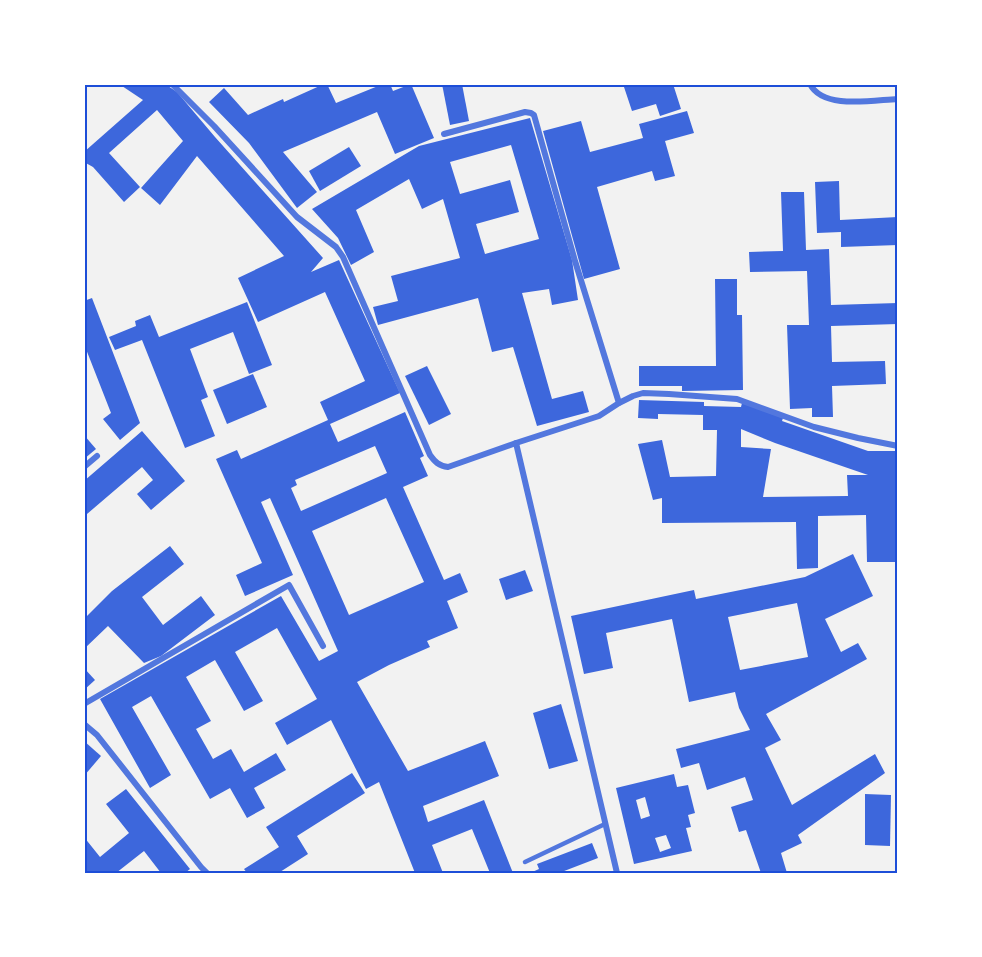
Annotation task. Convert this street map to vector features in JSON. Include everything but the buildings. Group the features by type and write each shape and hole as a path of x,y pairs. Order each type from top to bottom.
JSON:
{"street":[{"path":"172,84 214,126 297,217 336,247 343,257 426,445 435,461 441,466 448,466 599,416 619,403 643,393 737,399 814,427 898,446"},
{"path":"810,84 821,96 837,101 898,99"},
{"path":"444,134 525,112 534,116 575,261 619,403"},
{"path":"516,443 617,873"},
{"path":"84,467 97,456"},
{"path":"84,704 289,585 323,646"},
{"path":"84,724 97,735 207,873"}],"lane":[{"path":"525,862 605,824"}]}
